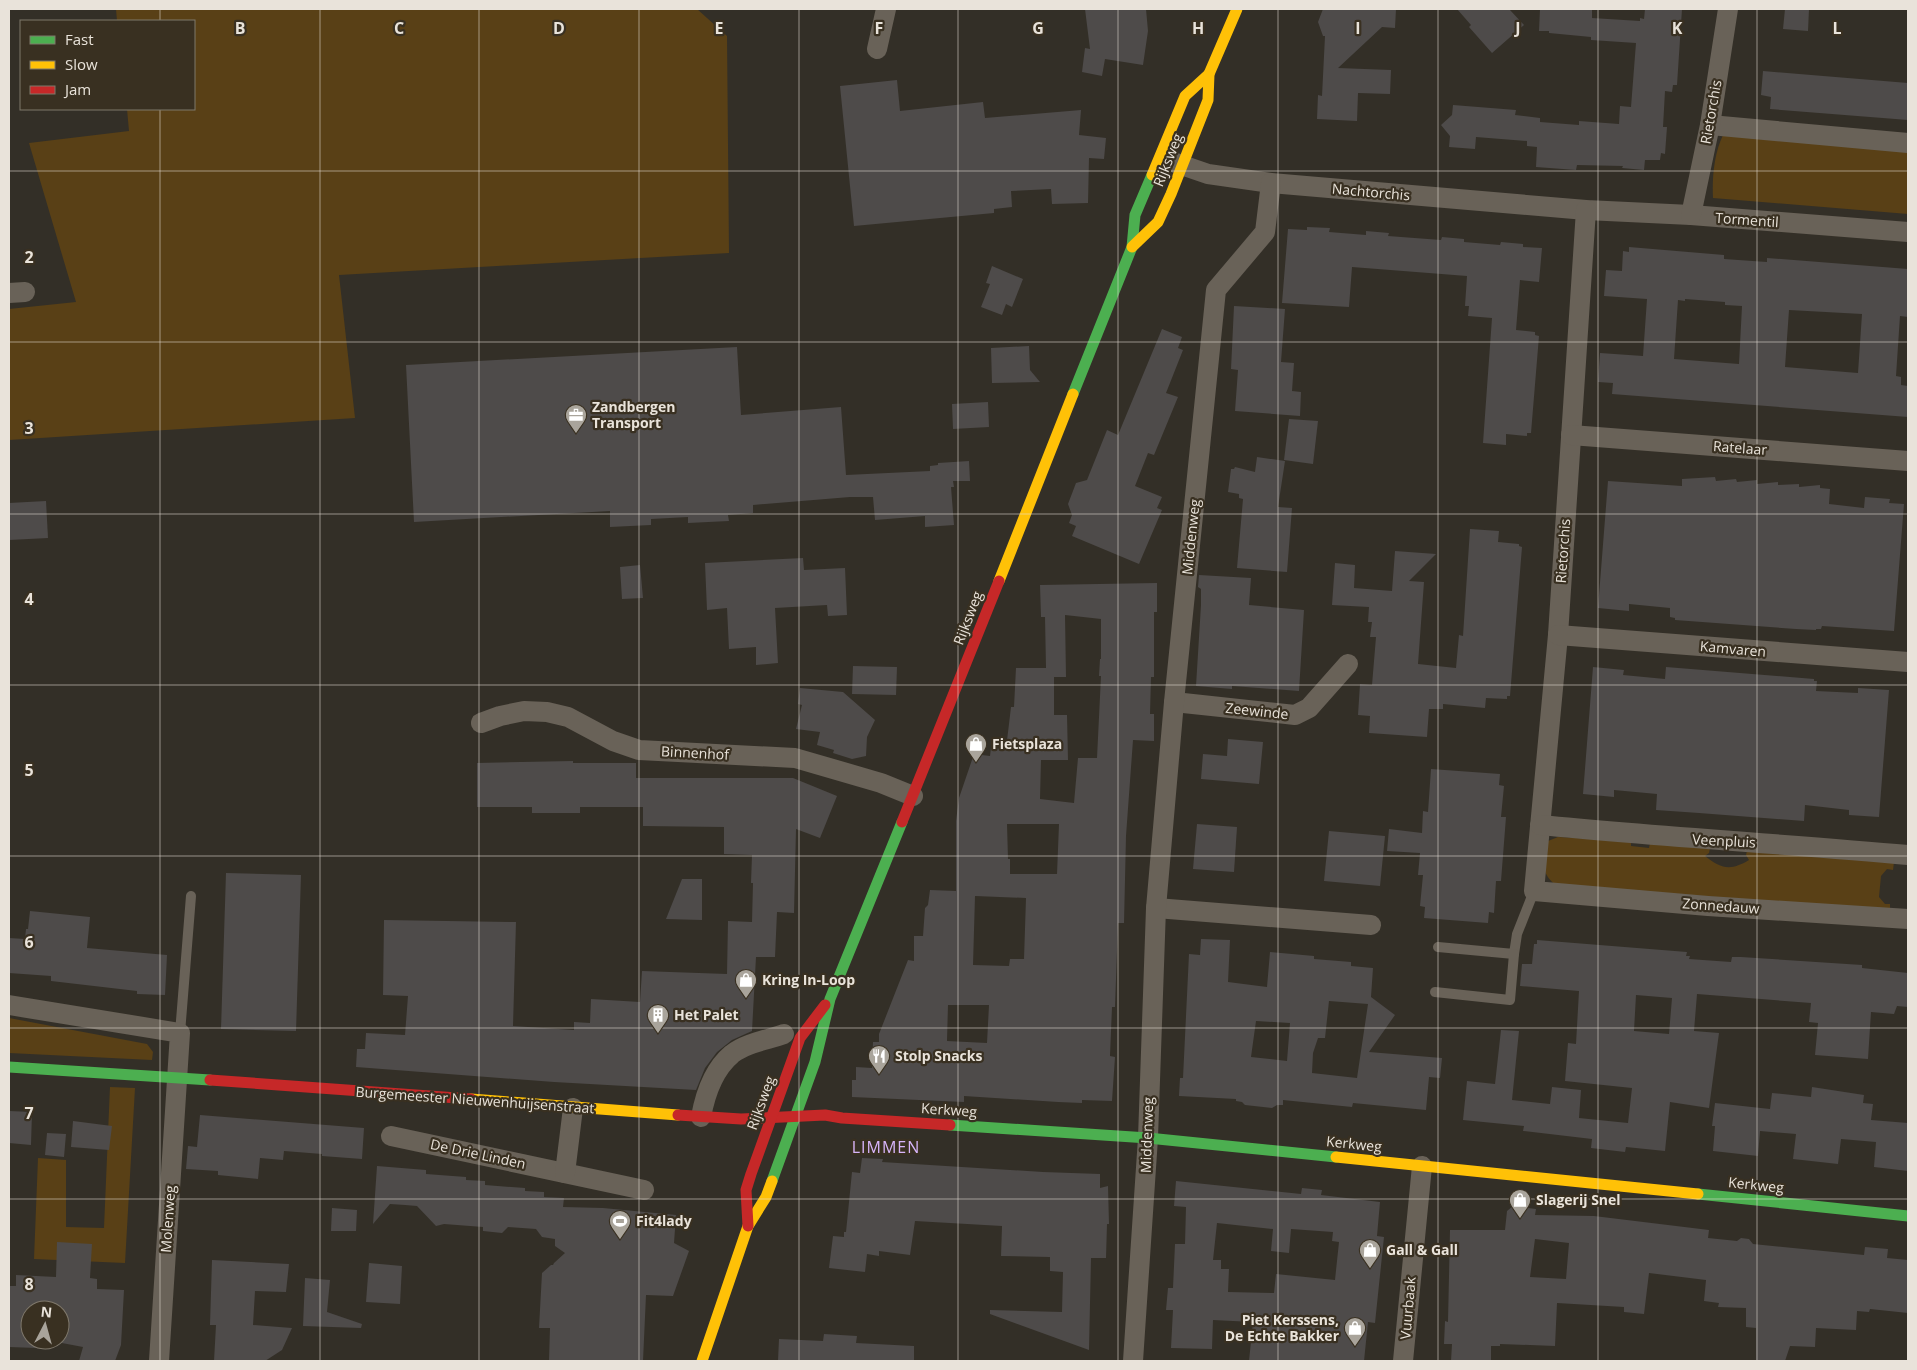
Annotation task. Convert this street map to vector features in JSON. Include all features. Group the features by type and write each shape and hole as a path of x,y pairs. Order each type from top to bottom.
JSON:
{"main road":[{"name":"Rijksweg","path":"1132,247 1158,222 1208,100 1209,74 1237,9"},
{"name":"Rijksweg","path":"702,1361 748,1226 766,1197 815,1062 830,999 1132,247 1136,215 1186,96 1209,74"},
{"name":"Rijksweg","path":"748,1226 746,1190 800,1038 830,999"},
{"name":"Burgemeester Nieuwenhuijsenstraat","path":"9,1067 177,1077 701,1117 772,1118"},
{"name":"Kerkweg","path":"772,1118 825,1116 1148,1138 1908,1216"}],"street":[{"path":"877,49 886,9"},
{"name":"Rietorchis","path":"1691,216 1710,125 1728,9"},
{"path":"1710,125 1908,143"},
{"name":"Nachtorchis","path":"1160,156 1182,166 1208,174 1271,184 1586,210"},
{"name":"Middenweg","path":"1133,1361 1148,1138 1156,908 1174,702 1216,290 1265,232 1271,184"},
{"name":"Rietorchis","path":"1534,891 1558,634 1586,210"},
{"name":"Tormentil","path":"1586,210 1908,232"},
{"name":"Ratelaar","path":"1571,435 1908,461"},
{"name":"Kamvaren","path":"1558,634 1823,657 1908,662"},
{"name":"Zeewinde","path":"1174,702 1295,715 1309,708 1348,664"},
{"name":"Binnenhof","path":"481,723 500,716 524,711 547,712 568,717 613,741 639,750 795,758 881,783 913,796"},
{"name":"Veenpluis","path":"1540,825 1652,836 1811,846 1908,855"},
{"name":"Zonnedauw","path":"1534,891 1708,906 1908,919"},
{"path":"1156,908 1371,925"},
{"path":"9,1005 180,1033 177,1077"},
{"path":"701,1117 705,1096 718,1071 732,1054 747,1046 784,1034"},
{"name":"Molenweg","path":"159,1361 177,1077"},
{"path":"565,1173 573,1108"},
{"name":"De Drie Linden","path":"391,1136 644,1190"},
{"name":"Vuurbaak","path":"1403,1361 1422,1166"}],"lane":[{"path":"1434,992 1510,1000 1517,934 1534,891"},
{"path":"180,1033 191,896"},
{"path":"1438,947 1514,954"}],"shaded area":[{"path":"116,9 697,9 727,36 729,253 339,275 355,418 9,440 9,309 76,302 29,143 129,131 127,110 195,110 195,20 117,20"},
{"path":"1723,135 1908,150 1908,214 1713,198 1714,166"},
{"path":"1558,837 1631,841 1631,846 1649,848 1650,843 1710,848 1709,853 1705,856 1716,864 1726,867 1737,866 1749,860 1746,855 1747,851 1894,862 1893,870 1887,869 1881,876 1879,897 1885,904 1890,904 1890,911 1554,884 1544,869 1544,859 1548,841"},
{"path":"9,1018 147,1044 153,1052 152,1060 9,1053"},
{"path":"110,1087 135,1088 125,1263 34,1259 38,1158 66,1160 66,1227 104,1228"}],"building":[{"path":"1085,9 1146,9 1148,31 1143,65 1105,59 1102,76 1082,72 1085,48 1090,49"},
{"path":"1323,9 1396,9 1395,28 1382,27 1338,68 1391,70 1390,94 1358,93 1357,121 1317,119 1318,95 1322,96 1325,36 1323,36 1318,22"},
{"path":"1457,9 1509,9 1524,25 1492,53 1469,27 1471,25"},
{"path":"1540,9 1592,9 1592,18 1640,21 1640,18 1644,19 1645,9 1682,9 1677,85 1673,85 1672,92 1665,91 1663,127 1667,127 1665,154 1661,153 1660,160 1645,160 1644,170 1622,168 1623,166 1577,165 1576,170 1536,167 1537,147 1527,146 1527,141 1476,137 1475,149 1449,147 1450,136 1441,125 1452,115 1453,105 1516,110 1515,115 1540,118 1540,122 1579,125 1579,121 1619,124 1620,106 1631,107 1636,43 1591,40 1591,37 1539,31"},
{"path":"1785,9 1809,9 1808,31 1783,29"},
{"path":"1763,71 1908,83 1908,120 1770,109 1771,97 1761,95"},
{"path":"897,80 900,111 983,102 985,118 1081,110 1079,135 1106,138 1104,159 1089,158 1088,203 1052,204 1051,189 1011,191 1012,207 994,209 994,213 854,226 840,86"},
{"path":"1307,227 1330,228 1329,232 1366,235 1366,231 1389,233 1388,236 1441,240 1442,237 1464,239 1464,242 1500,245 1501,242 1523,244 1523,247 1542,248 1539,282 1520,280 1516,330 1535,332 1535,335 1539,336 1531,433 1527,433 1527,436 1506,434 1506,445 1483,443 1492,318 1468,316 1469,306 1465,306 1467,276 1352,267 1349,307 1282,303 1288,229 1307,230"},
{"path":"1629,247 1724,255 1724,259 1767,262 1767,258 1908,269 1908,317 1900,316 1896,376 1901,377 1901,385 1908,386 1908,417 1612,394 1613,383 1598,382 1600,353 1643,356 1647,299 1604,296 1606,270 1622,271 1623,251 1629,252","holes":["1685,299 1725,302 1725,305 1742,306 1739,364 1674,359 1678,300 1685,301","1789,310 1862,314 1858,373 1785,367"]},
{"path":"992,266 1023,279 1012,307 1006,304 1002,315 981,307 990,284 986,283"},
{"path":"1234,306 1285,309 1281,362 1294,363 1292,391 1301,392 1300,416 1235,411 1238,370 1231,369"},
{"path":"1162,329 1182,337 1178,348 1183,350 1166,393 1178,397 1154,455 1148,453 1135,486 1162,497 1157,508 1162,510 1139,564 1072,536 1076,526 1069,523 1072,515 1068,504 1076,483 1087,480 1107,430 1118,435"},
{"path":"1029,346 1030,370 1040,382 992,383 991,348"},
{"path":"737,347 741,415 841,407 846,475 930,471 930,466 938,465 938,463 969,461 970,481 953,481 954,487 951,487 954,525 925,527 925,516 875,520 873,497 850,497 753,505 753,513 728,515 729,521 688,523 688,517 651,519 651,525 610,527 610,511 414,522 406,365"},
{"path":"988,402 989,427 953,429 952,404"},
{"path":"1289,419 1318,421 1313,464 1284,460"},
{"path":"1257,457 1285,461 1278,507 1292,508 1287,572 1237,568 1243,499 1239,498 1239,494 1228,492 1231,469 1235,467 1255,472"},
{"path":"1715,477 1716,481 1736,479 1737,482 1757,480 1757,484 1778,482 1778,485 1799,484 1799,487 1820,485 1820,488 1830,489 1829,504 1864,508 1865,497 1890,499 1889,503 1904,504 1894,631 1822,626 1821,629 1816,630 1796,629 1675,620 1675,618 1670,617 1670,608 1629,604 1629,611 1598,608 1608,481 1682,486 1682,479"},
{"path":"46,501 48,538 9,540 9,503"},
{"path":"1470,529 1499,531 1498,542 1519,544 1522,547 1510,696 1507,696 1507,699 1486,698 1485,708 1443,704 1443,709 1429,709 1427,737 1369,733 1370,716 1358,715 1360,684 1372,685 1376,637 1370,637 1372,622 1368,622 1369,607 1332,605 1335,563 1355,565 1354,588 1392,591 1395,551 1436,554 1409,581 1424,582 1418,664 1456,668 1459,635 1463,636"},
{"path":"803,558 804,570 845,568 847,615 828,616 827,605 775,608 778,663 756,665 756,647 729,649 727,608 707,610 705,563"},
{"path":"640,565 643,598 622,599 620,567"},
{"path":"1199,575 1251,578 1249,605 1304,610 1299,691 1232,686 1232,689 1196,686 1201,605 1201,589 1198,587"},
{"path":"1157,583 1157,612 1154,612 1154,677 1151,677 1150,714 1154,714 1154,741 1133,740 1126,836 1124,923 1118,923 1115,1007 1112,1007 1110,1056 1115,1057 1112,1101 1082,1100 1082,1103 964,1096 964,1102 852,1097 852,1080 856,1080 856,1067 872,1068 873,1042 879,1042 879,1034 908,960 914,961 914,936 923,936 925,908 928,905 930,890 956,891 956,821 959,798 974,754 990,756 991,748 1006,749 1011,707 1014,707 1016,668 1046,668 1045,617 1041,617 1040,585","holes":["1065,615 1101,619 1099,676 1101,676 1097,758 1078,758 1074,803 1040,799 1041,760 1068,760 1067,715 1054,715 1054,677 1066,677","1007,824 1059,824 1057,874 1010,874 1010,859 1008,859","975,896 1026,898 1024,959 1010,959 1009,966 973,965","948,1005 989,1005 987,1043 947,1041"]},
{"path":"853,666 897,667 896,695 852,694"},
{"path":"1593,667 1624,670 1623,675 1665,679 1666,667 1814,679 1814,681 1817,681 1816,691 1858,693 1858,688 1889,690 1879,817 1849,815 1849,810 1805,805 1804,821 1656,810 1657,794 1614,790 1614,797 1583,794"},
{"path":"800,688 843,692 875,720 867,737 866,756 852,759 833,753 834,750 817,745 820,732 796,729 802,705 798,704"},
{"path":"1228,739 1263,742 1259,784 1201,779 1203,754 1227,756"},
{"path":"573,761 573,763 636,763 636,778 793,778 837,796 820,838 796,829 794,913 777,912 775,957 756,957 752,1031 732,1040 717,1052 705,1068 696,1090 554,1082 356,1067 357,1049 365,1049 366,1033 405,1035 408,996 383,995 384,920 516,922 513,1026 574,1030 574,1022 590,1023 591,999 640,1002 642,971 727,974 728,921 752,922 753,883 751,883 752,855 724,854 724,827 643,826 643,807 580,807 580,813 532,813 532,807 477,807 477,763"},
{"path":"1431,769 1500,774 1499,785 1504,786 1501,817 1506,817 1501,881 1496,881 1494,913 1489,912 1488,923 1424,918 1425,907 1420,906 1423,875 1418,875 1420,853 1387,851 1389,829 1422,833 1423,811 1428,812"},
{"path":"1197,824 1237,827 1234,872 1193,869"},
{"path":"1329,831 1385,836 1380,886 1324,881"},
{"path":"226,873 301,875 296,1031 221,1029"},
{"path":"682,879 702,879 702,920 666,919"},
{"path":"30,911 90,917 87,948 167,955 165,995 137,994 137,991 51,981 51,976 9,973 9,938 25,939"},
{"path":"1201,939 1230,940 1228,982 1267,987 1270,952 1314,956 1314,959 1351,962 1351,966 1373,968 1371,997 1395,1015 1369,1052 1442,1058 1440,1078 1429,1077 1426,1110 1353,1103 1352,1107 1283,1100 1283,1105 1277,1105 1272,1108 1245,1105 1242,1102 1236,1101 1236,1099 1179,1096 1180,1078 1183,1078 1189,954 1200,955","holes":["1329,1001 1368,1004 1357,1078 1312,1073 1313,1053 1318,1038 1325,1038","1256,1021 1290,1023 1287,1061 1251,1057"]},
{"path":"1537,940 1687,952 1686,956 1690,956 1689,959 1731,962 1732,957 1741,957 1862,965 1862,968 1908,973 1908,1007 1897,1006 1894,1014 1871,1012 1868,1059 1815,1055 1818,1023 1809,1022 1811,1003 1697,994 1694,1031 1719,1033 1709,1108 1670,1102 1665,1151 1626,1147 1625,1152 1591,1148 1592,1139 1523,1131 1524,1126 1463,1120 1467,1081 1495,1084 1501,1030 1519,1031 1512,1100 1550,1104 1552,1087 1581,1090 1579,1118 1628,1123 1632,1088 1565,1081 1568,1043 1576,1044 1579,991 1520,986 1522,964 1532,964 1534,944 1537,944","holes":["1636,995 1672,998 1669,1034 1634,1031"]},
{"path":"1812,1087 1864,1095 1863,1103 1873,1104 1871,1120 1908,1123 1908,1171 1874,1167 1876,1142 1841,1139 1838,1164 1793,1159 1796,1134 1760,1131 1758,1156 1713,1151 1715,1126 1712,1126 1715,1103 1770,1109 1772,1093 1811,1097"},
{"path":"9,1111 32,1112 31,1145 9,1143"},
{"path":"200,1115 364,1128 362,1159 284,1151 283,1160 260,1158 258,1179 218,1175 218,1171 186,1169 188,1146 197,1147"},
{"path":"73,1121 112,1126 109,1150 71,1147"},
{"path":"47,1133 66,1134 64,1157 45,1155"},
{"path":"862,1158 883,1159 882,1162 1100,1174 1100,1188 1108,1186 1109,1224 1107,1224 1106,1258 1091,1258 1089,1350 990,1314 990,1310 1062,1312 1063,1272 1050,1271 1050,1257 1001,1256 1002,1226 915,1221 910,1255 879,1251 879,1256 867,1254 865,1272 829,1268 833,1236 844,1237 844,1232 846,1232 852,1172 860,1173"},
{"path":"377,1166 426,1170 426,1174 466,1177 466,1180 485,1181 485,1185 525,1188 525,1191 544,1192 544,1197 564,1198 563,1207 603,1208 676,1215 674,1243 689,1251 673,1296 646,1295 643,1361 549,1361 550,1328 539,1328 542,1273 565,1253 555,1246 555,1239 542,1237 536,1229 508,1227 502,1233 483,1231 483,1227 444,1224 436,1226 417,1206 405,1205 390,1204 373,1224"},
{"path":"1176,1181 1301,1194 1302,1188 1322,1190 1321,1195 1380,1202 1377,1236 1384,1237 1375,1323 1368,1322 1364,1361 1249,1361 1253,1322 1213,1320 1212,1349 1171,1348 1173,1310 1166,1310 1168,1288 1173,1288 1175,1244 1185,1244 1186,1207 1174,1206","holes":["1217,1223 1273,1229 1271,1251 1289,1253 1291,1229 1333,1232 1332,1241 1339,1242 1335,1280 1276,1274 1274,1293 1228,1292 1229,1269 1221,1269 1221,1260 1213,1260"]},
{"path":"1513,1206 1536,1209 1535,1215 1594,1216 1709,1230 1708,1238 1737,1241 1741,1238 1749,1239 1753,1244 1864,1255 1865,1247 1888,1249 1887,1258 1908,1260 1908,1313 1870,1309 1869,1312 1857,1311 1856,1330 1816,1328 1815,1347 1790,1346 1785,1361 1756,1361 1756,1328 1746,1327 1746,1308 1718,1307 1719,1303 1704,1301 1706,1280 1649,1273 1644,1314 1624,1312 1624,1307 1557,1303 1555,1346 1500,1344 1500,1346 1491,1346 1491,1361 1451,1361 1452,1344 1444,1344 1445,1321 1448,1322 1450,1230 1505,1230 1507,1211","holes":["1535,1239 1569,1243 1566,1279 1530,1277"]},
{"path":"332,1208 357,1210 356,1231 331,1231"},
{"path":"57,1242 92,1244 90,1278 97,1279 97,1289 124,1290 121,1345 115,1361 79,1361 83,1347 70,1345 70,1300 20,1300 20,1347 9,1347 9,1286 16,1286 16,1275 56,1277"},
{"path":"212,1260 289,1264 286,1292 255,1291 253,1325 292,1328 282,1350 265,1361 214,1361 216,1325 210,1325"},
{"path":"369,1263 402,1266 400,1304 366,1302"},
{"path":"305,1278 330,1280 327,1312 362,1324 361,1328 303,1326"},
{"path":"824,1334 857,1336 856,1343 914,1346 914,1361 778,1361 779,1339 823,1341"}],"traffic: fast":[{"path":"1073,394 1132,247 1135,215 1152,175"},
{"path":"772,1181 815,1062 830,999 902,822"},
{"path":"9,1067 210,1080"},
{"path":"950,1125 1148,1138 1336,1157"},
{"path":"1698,1194 1908,1216"}],"traffic: slow":[{"path":"1132,247 1158,222 1171,194 1208,100 1209,74 1237,9"},
{"path":"1152,175 1185,96 1209,74"},
{"path":"999,581 1073,394"},
{"path":"471,1099 678,1115"},
{"path":"1336,1157 1698,1194"},
{"path":"702,1361 748,1226 766,1197 772,1181"}],"traffic: jam":[{"path":"902,822 999,581"},
{"path":"748,1226 746,1190 751,1174 800,1038 825,1005"},
{"path":"210,1080 471,1099"},
{"path":"678,1115 741,1119 825,1115 842,1118 950,1125"}],"place":[{"name":"Zandbergen Transport","path":"576,434"},
{"name":"Fietsplaza","path":"976,763"},
{"name":"Kring In-Loop","path":"746,999"},
{"name":"Het Palet","path":"658,1034"},
{"name":"Stolp Snacks","path":"879,1075"},
{"name":"Slagerij Snel","path":"1520,1219"},
{"name":"Fit4lady","path":"620,1240"},
{"name":"Gall & Gall","path":"1370,1269"},
{"name":"Piet Kerssens, De Echte Bakker","path":"1355,1347"}],"district":[{"name":"LIMMEN","path":"886,1147"}]}
